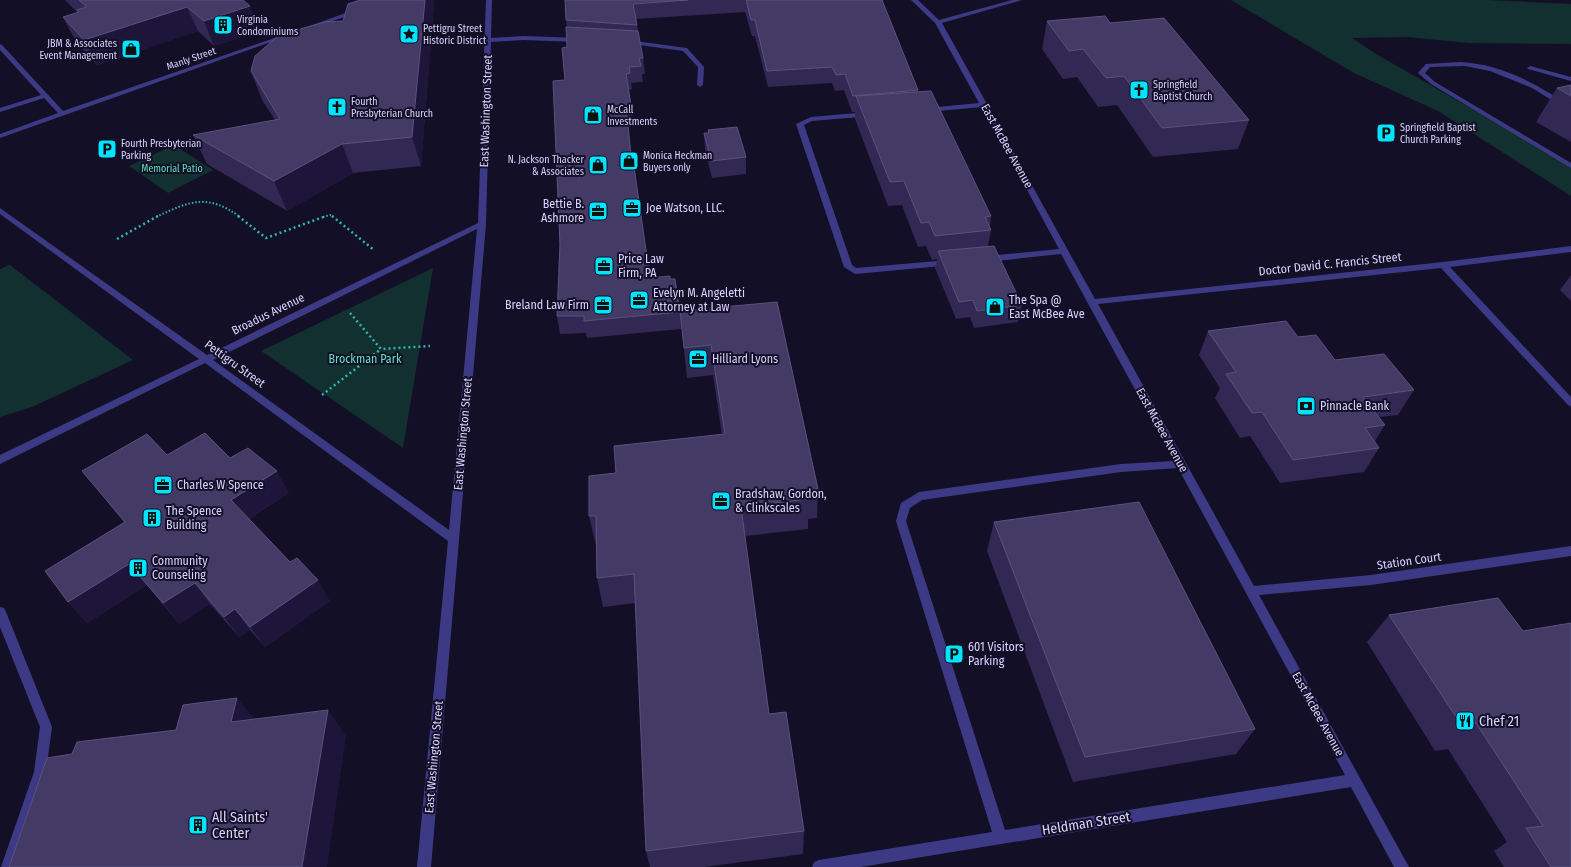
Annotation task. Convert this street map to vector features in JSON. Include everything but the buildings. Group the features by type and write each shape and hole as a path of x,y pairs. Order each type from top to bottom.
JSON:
{"street":[{"name":"East Washington Street","path":"424,867 482,224 489,0"},
{"name":"East McBee Avenue","path":"914,0 938,22 1402,867"},
{"path":"938,22 1019,0"},
{"path":"301,31 367,7"},
{"name":"Manly Street","path":"0,136 293,33"},
{"path":"488,40 523,38 587,40"},
{"path":"617,42 685,49 701,68 700,85"},
{"path":"0,46 62,114"},
{"path":"1571,110 1527,82 1494,70 1465,64 1428,65 1421,73 1433,83 1571,166"},
{"path":"1530,68 1571,79"},
{"path":"0,110 44,96"},
{"path":"922,110 984,105"},
{"path":"874,114 811,119 800,124 848,267 855,271 957,262"},
{"name":"Pettigru Street","path":"0,210 454,539"},
{"name":"Broadus Avenue","path":"0,460 482,224"},
{"name":"Doctor David C. Francis Street","path":"1092,302 1442,265 1571,249"},
{"path":"980,260 1064,251"},
{"path":"1442,265 1571,403"},
{"path":"1000,837 901,521 905,506 919,496 1121,468 1180,464"},
{"name":"Station Court","path":"1251,591 1291,589 1366,580 1571,551"},
{"path":"0,612 46,727 40,772 8,867"},
{"name":"Heldman Street","path":"818,867 1354,780"}],"path":[{"path":"117,239 186,204 203,201 218,203 266,238 330,215 374,250"},
{"path":"347,310 381,349"},
{"path":"322,395 381,349 430,346"}],"green space":[{"path":"1231,0 1487,0 1571,4 1571,44 1469,43 1407,37 1352,38 1376,54 1571,165 1571,196 1438,111 1354,73"},
{"name":"Memorial Patio","path":"174,145 213,170 168,193 129,166"},
{"path":"9,265 133,360 32,407 0,417 0,269"},
{"name":"Brockman Park","path":"433,268 403,448 261,351"}],"place":[{"name":"Virginia Condominiums","path":"223,25"},
{"name":"Pettigru Street Historic District","path":"409,34"},
{"name":"JBM & Associates Event Management","path":"131,49"},
{"name":"Springfield Baptist Church","path":"1139,90"},
{"name":"Fourth Presbyterian Church","path":"337,107"},
{"name":"McCall Investments","path":"593,115"},
{"name":"Springfield Baptist Church Parking","path":"1386,133"},
{"name":"Fourth Presbyterian Parking","path":"107,149"},
{"name":"Monica Heckman Buyers only","path":"629,161"},
{"name":"N. Jackson Thacker & Associates","path":"598,165"},
{"name":"Joe Watson, LLC.","path":"632,208"},
{"name":"Bettie B. Ashmore","path":"598,211"},
{"name":"Price Law Firm, PA","path":"604,266"},
{"name":"Evelyn M. Angeletti Attorney at Law","path":"639,300"},
{"name":"Breland Law Firm","path":"603,305"},
{"name":"The Spa @ East McBee Ave","path":"995,307"},
{"name":"Hilliard Lyons","path":"698,359"},
{"name":"Pinnacle Bank","path":"1306,406"},
{"name":"Charles W Spence","path":"163,485"},
{"name":"Bradshaw, Gordon, & Clinkscales","path":"721,501"},
{"name":"The Spence Building","path":"152,518"},
{"name":"Community Counseling","path":"138,568"},
{"name":"601 Visitors Parking","path":"954,654"},
{"name":"Chef 21","path":"1465,721"},
{"name":"All Saints' Center","path":"198,825"}]}
